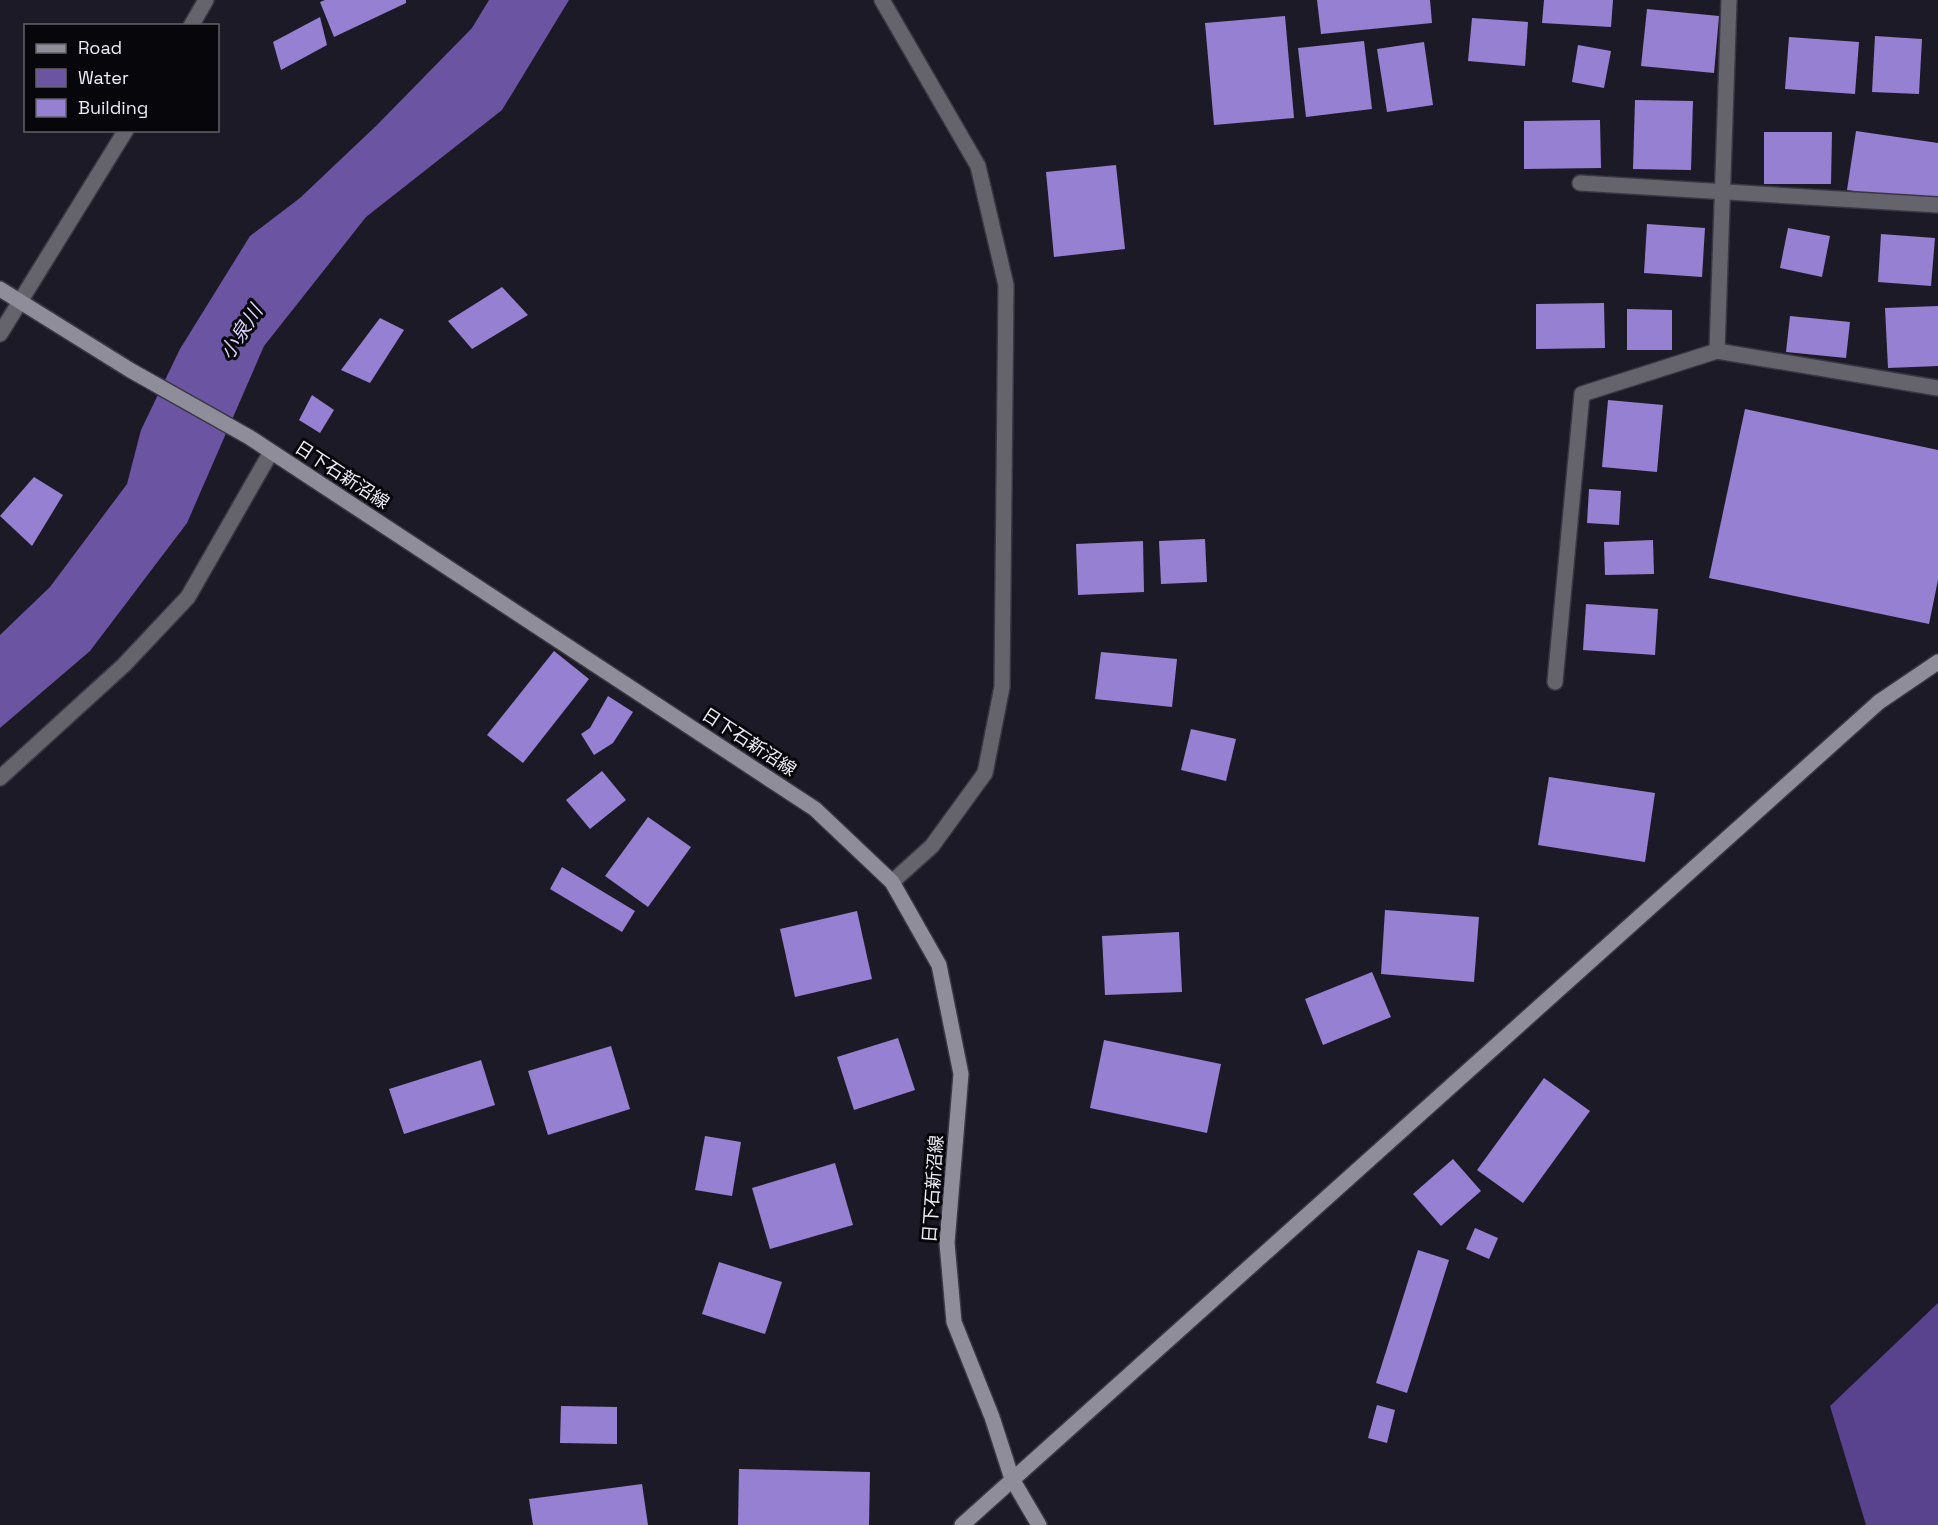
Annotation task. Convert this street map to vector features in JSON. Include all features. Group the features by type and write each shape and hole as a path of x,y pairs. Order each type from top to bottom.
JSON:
{"main road":[{"name":"日下石新沼線","path":"0,289 130,370 249,437 815,809 892,882 939,965 962,1074 947,1243 954,1322 992,1417 1012,1479 1039,1525"},
{"path":"962,1525 1870,710 1938,662"}],"street":[{"path":"191,24 206,0"},
{"path":"882,0 978,166 1006,285 1002,687 985,773 932,846 892,882"},
{"path":"1717,351 1729,0"},
{"path":"0,334 123,132"},
{"path":"1580,183 1938,205"},
{"path":"1555,682 1582,394 1717,351 1938,388"},
{"path":"0,778 124,665 188,597 271,452"}],"shaded area":[{"path":"1938,1303 1938,1525 1866,1525 1830,1406"}],"water":[{"name":"小泉川","path":"489,0 569,0 502,110 366,217 264,346 187,523 90,651 0,728 0,635 50,587 127,484 141,430 180,349 250,236 300,198 377,125 472,28"}],"building":[{"path":"325,0 406,0 406,3 334,37 320,2"},
{"path":"1317,0 1430,0 1432,23 1321,34"},
{"path":"1544,0 1613,0 1611,27 1542,23"},
{"path":"1647,9 1719,16 1714,73 1641,66"},
{"path":"1285,16 1294,118 1214,125 1205,23"},
{"path":"320,17 327,45 281,70 273,42"},
{"path":"1472,18 1528,22 1525,66 1468,61"},
{"path":"1875,36 1922,39 1919,94 1872,92"},
{"path":"1789,37 1859,42 1855,94 1785,89"},
{"path":"1364,41 1372,109 1306,117 1298,48"},
{"path":"1424,42 1433,105 1387,112 1377,49"},
{"path":"1578,45 1611,51 1604,88 1572,82"},
{"path":"1635,100 1693,101 1691,170 1633,169"},
{"path":"1600,120 1601,168 1524,169 1524,121"},
{"path":"1856,131 1938,143 1938,203 1847,190"},
{"path":"1764,132 1832,132 1831,184 1764,184"},
{"path":"1116,165 1125,249 1054,257 1046,172"},
{"path":"1647,224 1705,228 1702,277 1644,273"},
{"path":"1788,228 1830,236 1822,277 1780,268"},
{"path":"1881,234 1935,238 1931,286 1878,282"},
{"path":"502,287 528,315 472,349 448,321"},
{"path":"1604,303 1605,348 1536,349 1536,304"},
{"path":"1938,306 1938,366 1888,368 1885,308"},
{"path":"1627,309 1672,310 1672,350 1627,350"},
{"path":"1790,316 1850,322 1846,358 1786,352"},
{"path":"380,318 404,330 370,383 341,370"},
{"path":"312,395 334,410 320,433 299,420"},
{"path":"1608,400 1663,405 1657,472 1602,467"},
{"path":"1745,409 1938,450 1938,580 1929,624 1709,578"},
{"path":"34,477 63,495 32,546 0,516"},
{"path":"1589,489 1621,491 1619,525 1587,523"},
{"path":"1205,539 1207,582 1161,584 1159,541"},
{"path":"1653,540 1654,574 1605,575 1604,542"},
{"path":"1143,541 1144,592 1078,595 1076,544"},
{"path":"1586,604 1658,609 1655,655 1583,650"},
{"path":"554,651 589,679 523,763 487,735"},
{"path":"1101,652 1177,659 1172,707 1095,699"},
{"path":"608,696 633,712 613,743 594,755 581,734 590,728"},
{"path":"1191,729 1236,739 1226,781 1181,770"},
{"path":"602,771 626,800 590,829 566,800"},
{"path":"1549,777 1655,793 1645,862 1538,845"},
{"path":"648,817 691,847 648,907 605,876"},
{"path":"562,867 635,911 622,932 550,889"},
{"path":"1385,910 1479,917 1474,982 1381,974"},
{"path":"857,911 872,979 795,997 780,929"},
{"path":"1179,932 1182,992 1105,995 1102,936"},
{"path":"1372,972 1391,1017 1323,1045 1305,999"},
{"path":"898,1038 915,1090 854,1110 837,1057"},
{"path":"1104,1040 1221,1064 1207,1133 1090,1108"},
{"path":"611,1046 630,1109 548,1135 528,1071"},
{"path":"481,1060 495,1105 404,1134 389,1089"},
{"path":"1544,1078 1590,1111 1523,1203 1477,1170"},
{"path":"705,1136 741,1142 732,1196 695,1190"},
{"path":"1453,1159 1481,1191 1441,1226 1413,1194"},
{"path":"835,1163 853,1225 770,1249 752,1188"},
{"path":"1475,1228 1498,1238 1489,1259 1466,1249"},
{"path":"1418,1250 1449,1260 1407,1393 1376,1383"},
{"path":"719,1262 782,1282 765,1334 702,1314"},
{"path":"1377,1405 1395,1410 1387,1443 1368,1438"},
{"path":"561,1406 617,1407 617,1444 560,1443"},
{"path":"739,1469 870,1472 869,1525 738,1525"},
{"path":"642,1484 648,1525 533,1525 529,1499"}]}
